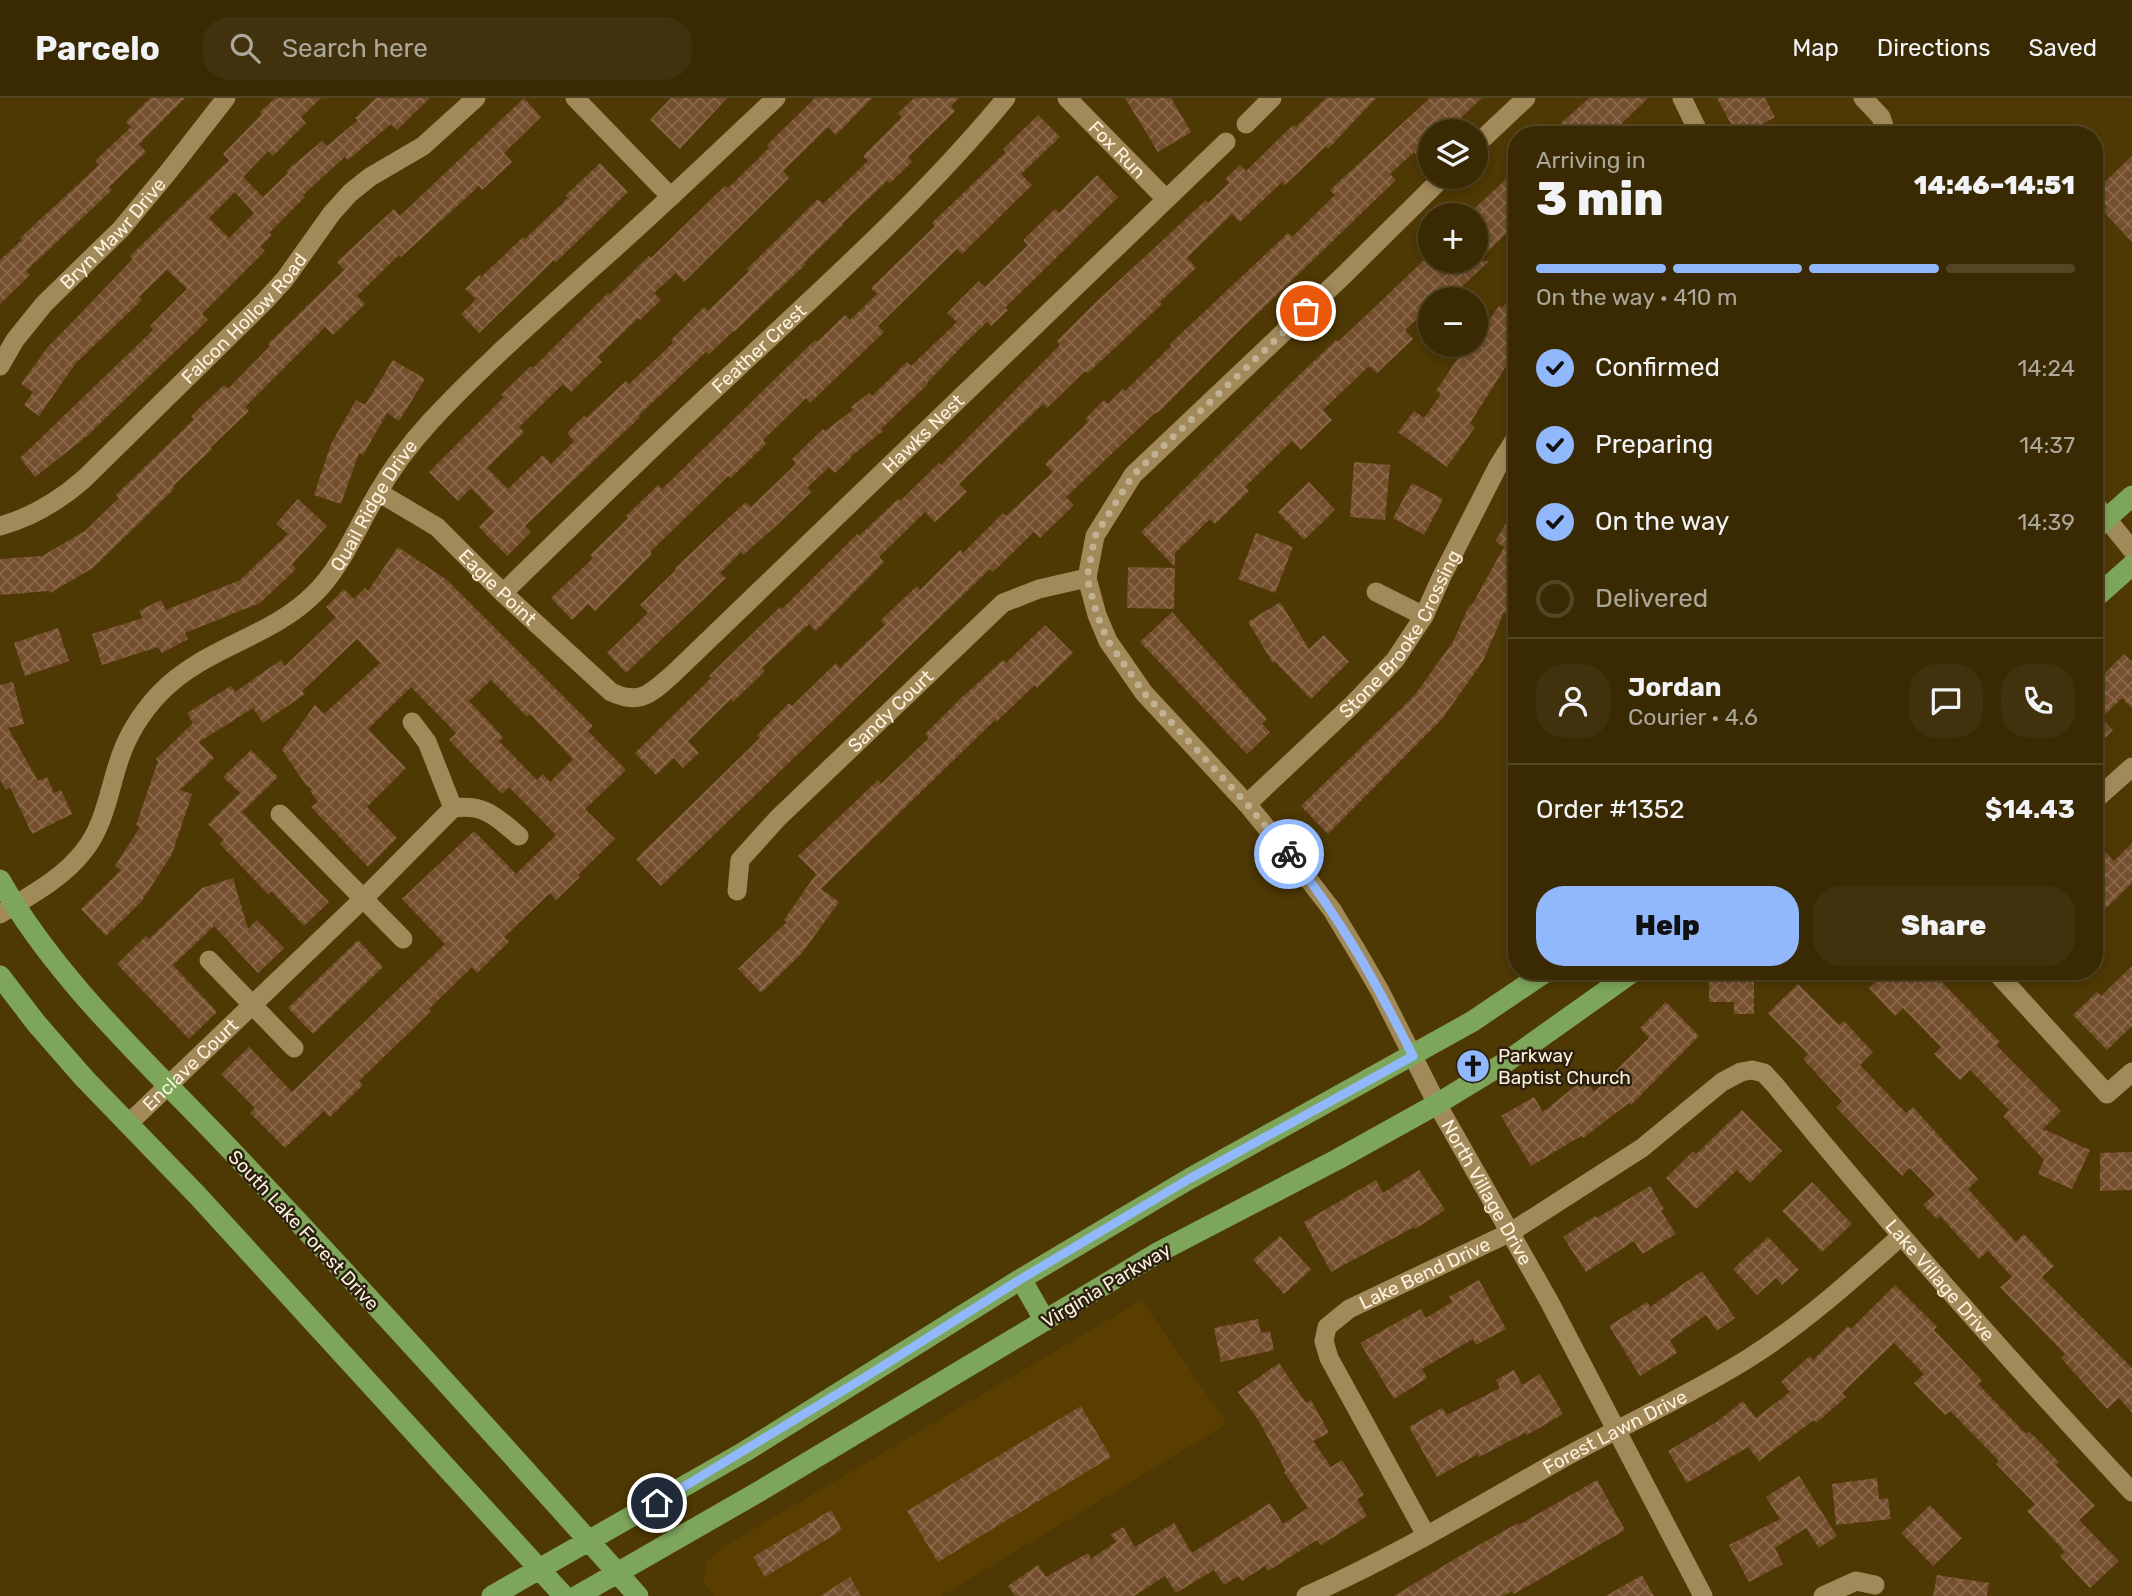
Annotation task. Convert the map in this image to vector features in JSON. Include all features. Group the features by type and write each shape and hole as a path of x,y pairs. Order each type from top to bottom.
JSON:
{"main road":[{"path":"2103,514 2132,496"},
{"path":"2103,591 2132,565"},
{"name":"South Lake Forest Drive","path":"0,880 7,909 496,1437 638,1596"},
{"path":"0,976 44,1032 564,1596"},
{"path":"492,1596 744,1452 1021,1279 1253,1143 1484,1015 1534,980"},
{"name":"Virginia Parkway","path":"577,1596 760,1491 1159,1252 1437,1104 1506,1062 1621,980"},
{"path":"1021,1279 1045,1321"}],"street":[{"name":"Bryn Mawr Drive","path":"0,366 15,340 44,304 121,229 226,98"},
{"name":"Falcon Hollow Road","path":"1,522 42,510 63,498 265,301 285,279 332,213 350,193 370,177 423,146 476,98"},
{"path":"575,98 671,197"},
{"name":"Quail Ridge Drive","path":"7,909 69,868 84,851 96,831 133,727 158,695 192,666 226,647 271,628 316,593 399,458 430,422 517,334 671,197 776,98"},
{"name":"Feather Crest","path":"503,593 662,437 891,222 975,135 1006,98"},
{"name":"Fox Run","path":"1067,98 1166,199"},
{"path":"1246,124 1272,98"},
{"path":"1488,134 1526,98"},
{"path":"1682,98 1696,126"},
{"path":"1863,98 1881,117 1884,126"},
{"name":"Hawks Nest","path":"611,692 625,699 642,698 652,693 1226,142"},
{"path":"1087,578 1095,536 1133,475 1431,189"},
{"name":"Stone Brooke Crossing","path":"1247,804 1352,705 1395,660 1424,616 1441,578 1508,451"},
{"name":"Eagle Point","path":"378,492 437,527 503,593 611,692"},
{"path":"2103,521 2132,550"},
{"name":"North Village Drive","path":"1087,578 1097,615 1108,641 1144,693 1247,804 1332,910 1380,991 1437,1104 1511,1232 1703,1596"},
{"name":"Sandy Court","path":"737,891 740,860 778,818 1003,603 1039,589 1087,578"},
{"path":"1376,592 1424,616"},
{"path":"412,722 427,741 453,808 471,806 494,814 519,836"},
{"path":"2103,793 2132,767"},
{"name":"Enclave Court","path":"128,1124 364,898 453,808"},
{"path":"281,814 402,939"},
{"name":"Enclave Court","path":"209,960 294,1048"},
{"path":"2003,980 2107,1094 2132,1072"},
{"name":"Lake Bend Drive","path":"1426,1535 1329,1358 1324,1341 1327,1327 1349,1309 1511,1232 1642,1148 1722,1082 1741,1072 1752,1070"},
{"name":"Lake Village Drive","path":"1752,1070 1764,1073 1775,1084 1901,1236 2132,1492"},
{"name":"Forest Lawn Drive","path":"1306,1596 1426,1535 1616,1429 1704,1385 1752,1356 1850,1281 1901,1236"},
{"path":"1823,1596 1856,1581 1875,1585"}],"shaded area":[{"path":"1142,1300 1227,1424 941,1596 714,1596 703,1581 707,1562 720,1549"}],"building":[{"path":"150,98 185,98 139,144 146,152 109,187 112,190 26,271 30,275 0,304 0,260 99,165 95,161 131,127 126,122"},
{"path":"275,98 321,98 301,117 306,123 273,156 268,151 243,177 263,197 288,173 286,171 322,141 327,146 358,120 355,118 376,98 430,98 397,130 391,124 348,160 345,157 303,195 305,197 269,233 272,235 260,247 265,251 202,314 208,320 87,436 35,477 20,458 153,330 150,326 187,289 167,270 139,297 142,300 75,364 39,416 24,405 33,392 21,384 47,348 133,259 130,256 229,160 223,154 262,114 260,112","holes":["235,192 254,213 229,238 209,218"]},
{"path":"524,98 541,117 504,153 512,162 482,190 479,186 401,257 399,255 357,296 365,304 333,335 325,327 245,407 249,411 173,486 175,488 93,568 50,593 0,595 0,559 42,556 85,531 119,498 116,495 194,419 191,416 224,385 228,389 270,346 268,344 344,270 337,262 394,209 400,216"},
{"path":"671,98 727,98 680,149 650,120"},
{"path":"815,98 872,98 836,135 828,127 783,171 789,178 684,282 676,273 654,293 661,300 598,357 602,362 571,392 563,384 519,427 524,432 487,468 508,489 543,455 551,464 574,441 567,433 584,416 586,418 626,381 629,384 673,343 671,340 704,307 708,311 749,271 747,269 818,199 823,204 868,161 863,156 902,117 898,113 914,98 959,98 951,106 955,111 908,157 912,162 890,183 887,181 804,263 806,264 734,332 709,354 706,352 638,416 640,417 525,526 531,532 507,556 479,527 494,512 471,488 458,501 429,472 504,397 501,395 531,366 533,368 608,293 609,295 649,256 651,258 725,186 728,188"},
{"path":"1125,98 1171,98 1191,132 1158,152"},
{"path":"1326,98 1376,98 1328,149 1326,146 1285,185 1282,182 1240,222 1232,214 1187,258 1196,268 1160,302 1162,304 1047,408 1043,404 959,484 967,492 935,522 925,512 879,557 884,562 816,631 809,624 762,668 765,671 733,702 731,699 688,741 699,753 683,768 674,758 656,775 635,753 711,678 709,676 780,607 782,609 857,534 859,536 898,499 900,501 939,463 941,465 1060,345 1057,341 1095,303 1206,200 1208,203 1229,183 1225,179 1240,165 1246,171 1293,125 1296,127"},
{"path":"1430,98 1482,98 1460,119 1418,119 1418,156 1414,152 1390,174 1396,180 1157,414 1156,412 1066,497 1074,505 1040,538 1034,532 993,572 990,569 661,886 636,859 760,738 757,735 789,703 792,706 836,663 840,668 885,625 881,620 917,586 920,590 960,550 963,553 1003,513 1006,516 1053,472 1045,464 1088,422 1085,419 1104,400 1108,404 1123,389 1125,391 1171,346 1170,344 1288,233 1292,237 1335,195 1330,190"},
{"path":"1589,98 1648,98 1619,126 1558,126"},
{"path":"1717,98 1765,98 1775,117 1758,126 1732,126"},
{"path":"1038,115 1060,137 1021,174 1032,185 962,254 957,249 878,326 884,332 810,403 806,398 763,440 766,444 731,478 728,476 650,552 652,554 595,611 588,604 572,620 551,598 593,558 590,555 658,485 662,489 815,340 817,342 845,315 850,320 877,294 871,288 935,226 932,223 1006,152 1003,149"},
{"path":"2132,156 2132,242 2103,211 2107,207 2103,203 2103,183"},
{"path":"600,163 628,192 479,333 461,314 476,299 465,289 523,237 525,239"},
{"path":"1097,175 1118,197 1005,308 1008,310 991,326 987,322 964,344 928,384 881,429 883,431 850,457 835,473 829,467 807,488 811,492 743,555 741,552 720,573 726,578 626,673 607,653 648,613 640,605 676,570 675,568 746,502 751,507 796,464 792,459 823,429 825,431 853,410 851,407 869,393 872,396 907,362 911,366 957,322 947,313 979,281 985,287 1028,245 1023,240 1055,209 1059,213"},
{"path":"1508,177 1508,232 1488,251 1488,203 1480,203"},
{"path":"1418,266 1418,273 1476,273 1461,287 1418,287 1418,318 1405,330 1413,339 1377,373 1369,366 1323,410 1332,420 1301,450 1292,441 1245,487 1249,491 1215,524 1210,519 1175,553 1175,567 1141,532 1294,380 1336,340 1338,342"},
{"path":"1508,301 1508,363 1470,423 1475,427 1447,467 1398,432 1414,411 1424,418 1441,394 1436,391 1459,357 1488,357 1488,322 1499,306 1502,308"},
{"path":"393,360 425,379 399,421 387,413 363,455 359,453 341,504 314,495 331,444 356,400 365,405"},
{"path":"1354,462 1390,465 1385,520 1350,517"},
{"path":"1309,482 1335,510 1304,540 1278,512"},
{"path":"1412,483 1443,499 1424,535 1393,518"},
{"path":"298,499 327,526 292,564 296,569 260,603 185,633 188,639 162,653 158,647 102,665 92,634 143,618 139,611 161,600 166,610 240,580 288,534 276,524"},
{"path":"1508,520 1508,612 1504,612 1483,661 1442,719 1328,834 1301,806 1414,696 1453,642 1470,604 1472,605 1504,547 1495,541"},
{"path":"1256,533 1293,547 1275,593 1238,579"},
{"path":"398,547 447,580 593,726 588,731 626,770 585,809 615,839 556,900 550,893 504,937 509,942 477,973 472,967 359,1081 363,1085 330,1117 324,1111 285,1148 250,1113 255,1108 221,1074 249,1047 292,1092 445,944 402,899 474,831 516,874 556,835 509,787 502,794 474,766 449,740 456,733 411,687 368,729 406,768 367,807 397,838 368,867 311,807 318,802 310,791 312,789 306,785 282,750 315,705 324,714 380,663 357,639 302,691 305,694 263,723 253,708 199,742 214,758 180,790 192,794 172,854 141,902 106,936 81,909 121,870 115,866 140,827 136,825 158,761 156,759 193,723 187,713 231,686 235,692 281,660 285,666 336,617 326,607 344,589 354,599 365,588 368,591","holes":["491,680 527,717 530,714 573,759 550,782 543,774 537,780 499,741 503,737 469,701"]},
{"path":"1128,567 1175,568 1174,609 1127,608"},
{"path":"1280,602 1309,649 1324,635 1349,662 1311,699 1275,662 1273,663 1248,622"},
{"path":"1172,612 1267,719 1262,724 1270,732 1247,754 1140,642"},
{"path":"1045,625 1073,653 1037,688 1035,685 996,722 995,720 821,889 839,902 802,953 761,993 738,969 787,922 784,920 816,874 798,856 878,780 881,784 929,738 925,734 960,699 1003,660 1006,663"},
{"path":"58,628 69,661 25,676 14,643"},
{"path":"2124,654 2132,662 2132,708 2122,698 2103,716 2103,675"},
{"path":"13,682 24,724 8,728 38,781 47,777 54,793 61,790 72,814 32,834 10,787 6,790 0,780 0,685"},
{"path":"2103,720 2113,730 2103,740"},
{"path":"251,750 278,777 242,812 329,902 304,926 271,891 268,894 220,844 224,840 208,824 240,793 223,777"},
{"path":"2132,843 2132,883 2103,911 2103,849 2114,861"},
{"path":"233,878 248,929 257,920 284,948 258,973 214,926 173,965 217,1012 189,1039 117,964 146,936 149,939 202,888"},
{"path":"358,940 383,967 313,1034 288,1008"},
{"path":"2132,966 2132,1026 2107,1050 2073,1015 2097,992 2101,996"},
{"path":"1709,980 1754,980 1754,1014 1734,1014 1734,1002 1709,1002"},
{"path":"1877,980 1940,980 2000,1042 1996,1045 2061,1111 2043,1129 2090,1150 2072,1189 2038,1174 2044,1160 2003,1116 2009,1110 1970,1070 1960,1080 1934,1054 1941,1047 1903,1008 1895,1016 1869,988"},
{"path":"1798,984 1839,1025 1844,1021 1873,1052 1860,1065 1906,1113 1913,1107 1978,1179 1968,1189 2016,1242 2024,1234 2054,1266 2042,1277 2132,1368 2132,1413 2119,1398 2107,1409 2061,1358 2065,1354 2000,1287 2012,1277 1988,1251 1979,1259 1940,1216 1937,1219 1923,1205 1935,1194 1910,1168 1902,1176 1836,1107 1842,1101 1803,1059 1808,1054 1768,1013"},
{"path":"1666,1002 1699,1036 1631,1105 1629,1103 1583,1138 1581,1136 1531,1166 1501,1116 1534,1097 1543,1112 1584,1079 1594,1092 1649,1038 1640,1028"},
{"path":"1742,1110 1782,1151 1750,1183 1737,1170 1696,1209 1666,1178 1693,1151 1696,1154"},
{"path":"2132,1152 2132,1190 2100,1191 2100,1153"},
{"path":"1419,1170 1445,1210 1415,1229 1414,1227 1331,1272 1304,1222 1376,1180 1383,1193"},
{"path":"1812,1182 1852,1224 1822,1252 1782,1211"},
{"path":"1650,1186 1664,1209 1661,1211 1676,1234 1642,1254 1634,1241 1586,1272 1563,1237"},
{"path":"1280,1236 1311,1270 1284,1294 1253,1260"},
{"path":"1768,1237 1799,1270 1782,1285 1776,1278 1757,1295 1733,1269"},
{"path":"1702,1271 1735,1318 1717,1331 1706,1315 1670,1340 1677,1353 1640,1376 1609,1326 1647,1302 1650,1307"},
{"path":"1479,1280 1506,1329 1476,1345 1473,1339 1422,1369 1427,1378 1394,1399 1360,1343 1421,1309 1426,1318 1452,1302 1449,1297"},
{"path":"1895,1285 1937,1327 1934,1330 1982,1381 1978,1384 2026,1434 2029,1431 2059,1462 2056,1465 2095,1506 2079,1520 2119,1561 2090,1588 2060,1556 2065,1552 2027,1511 2035,1504 1996,1464 1999,1461 1950,1411 1945,1415 1914,1383 1924,1374 1894,1343 1842,1393 1846,1397 1816,1423 1814,1420 1759,1461 1748,1447 1687,1483 1668,1451 1715,1423 1743,1401 1756,1418 1790,1392 1781,1382 1810,1356 1813,1360 1848,1326 1851,1329"},
{"path":"1258,1319 1261,1333 1270,1331 1274,1350 1221,1362 1214,1328"},
{"path":"1279,1363 1306,1403 1311,1400 1329,1433 1313,1441 1331,1467 1342,1460 1364,1495 1357,1499 1367,1516 1321,1545 1317,1540 1268,1571 1265,1566 1242,1581 1238,1576 1224,1585 1214,1570 1176,1593 1165,1576 1134,1596 1015,1596 1008,1586 1038,1565 1046,1577 1088,1553 1091,1559 1116,1542 1111,1535 1123,1527 1135,1547 1174,1523 1192,1553 1270,1503 1283,1524 1308,1508 1284,1472 1286,1471 1259,1421 1238,1392"},
{"path":"1514,1370 1522,1385 1540,1374 1563,1414 1527,1435 1525,1433 1479,1457 1478,1454 1437,1477 1409,1427 1442,1408 1447,1415 1500,1388 1496,1380"},
{"path":"1081,1406 1111,1457 938,1562 907,1511"},
{"path":"1799,1476 1837,1536 1819,1548 1806,1528 1775,1548 1783,1564 1749,1582 1729,1545 1780,1519 1766,1497"},
{"path":"1877,1478 1879,1499 1888,1498 1891,1519 1836,1525 1832,1484"},
{"path":"1597,1480 1625,1530 1514,1594 1512,1591 1503,1596 1394,1596 1463,1554"},
{"path":"1930,1505 1962,1538 1933,1566 1901,1533"},
{"path":"831,1510 842,1530 765,1577 753,1557"},
{"path":"1642,1575 1654,1596 1606,1596"},
{"path":"1937,1575 1989,1583 1987,1596 1933,1596"},
{"path":"850,1577 861,1596 820,1596"}],"way so far":[{"path":"1289,854 1247,804 1144,693 1108,641 1097,615 1087,578 1095,536 1133,475 1306,311"}],"place":[{"name":"Parkway Baptist Church","path":"1473,1066"}],"route":[{"path":"657,1503 1189,1179 1413,1056 1380,991 1332,910 1289,854"}]}
